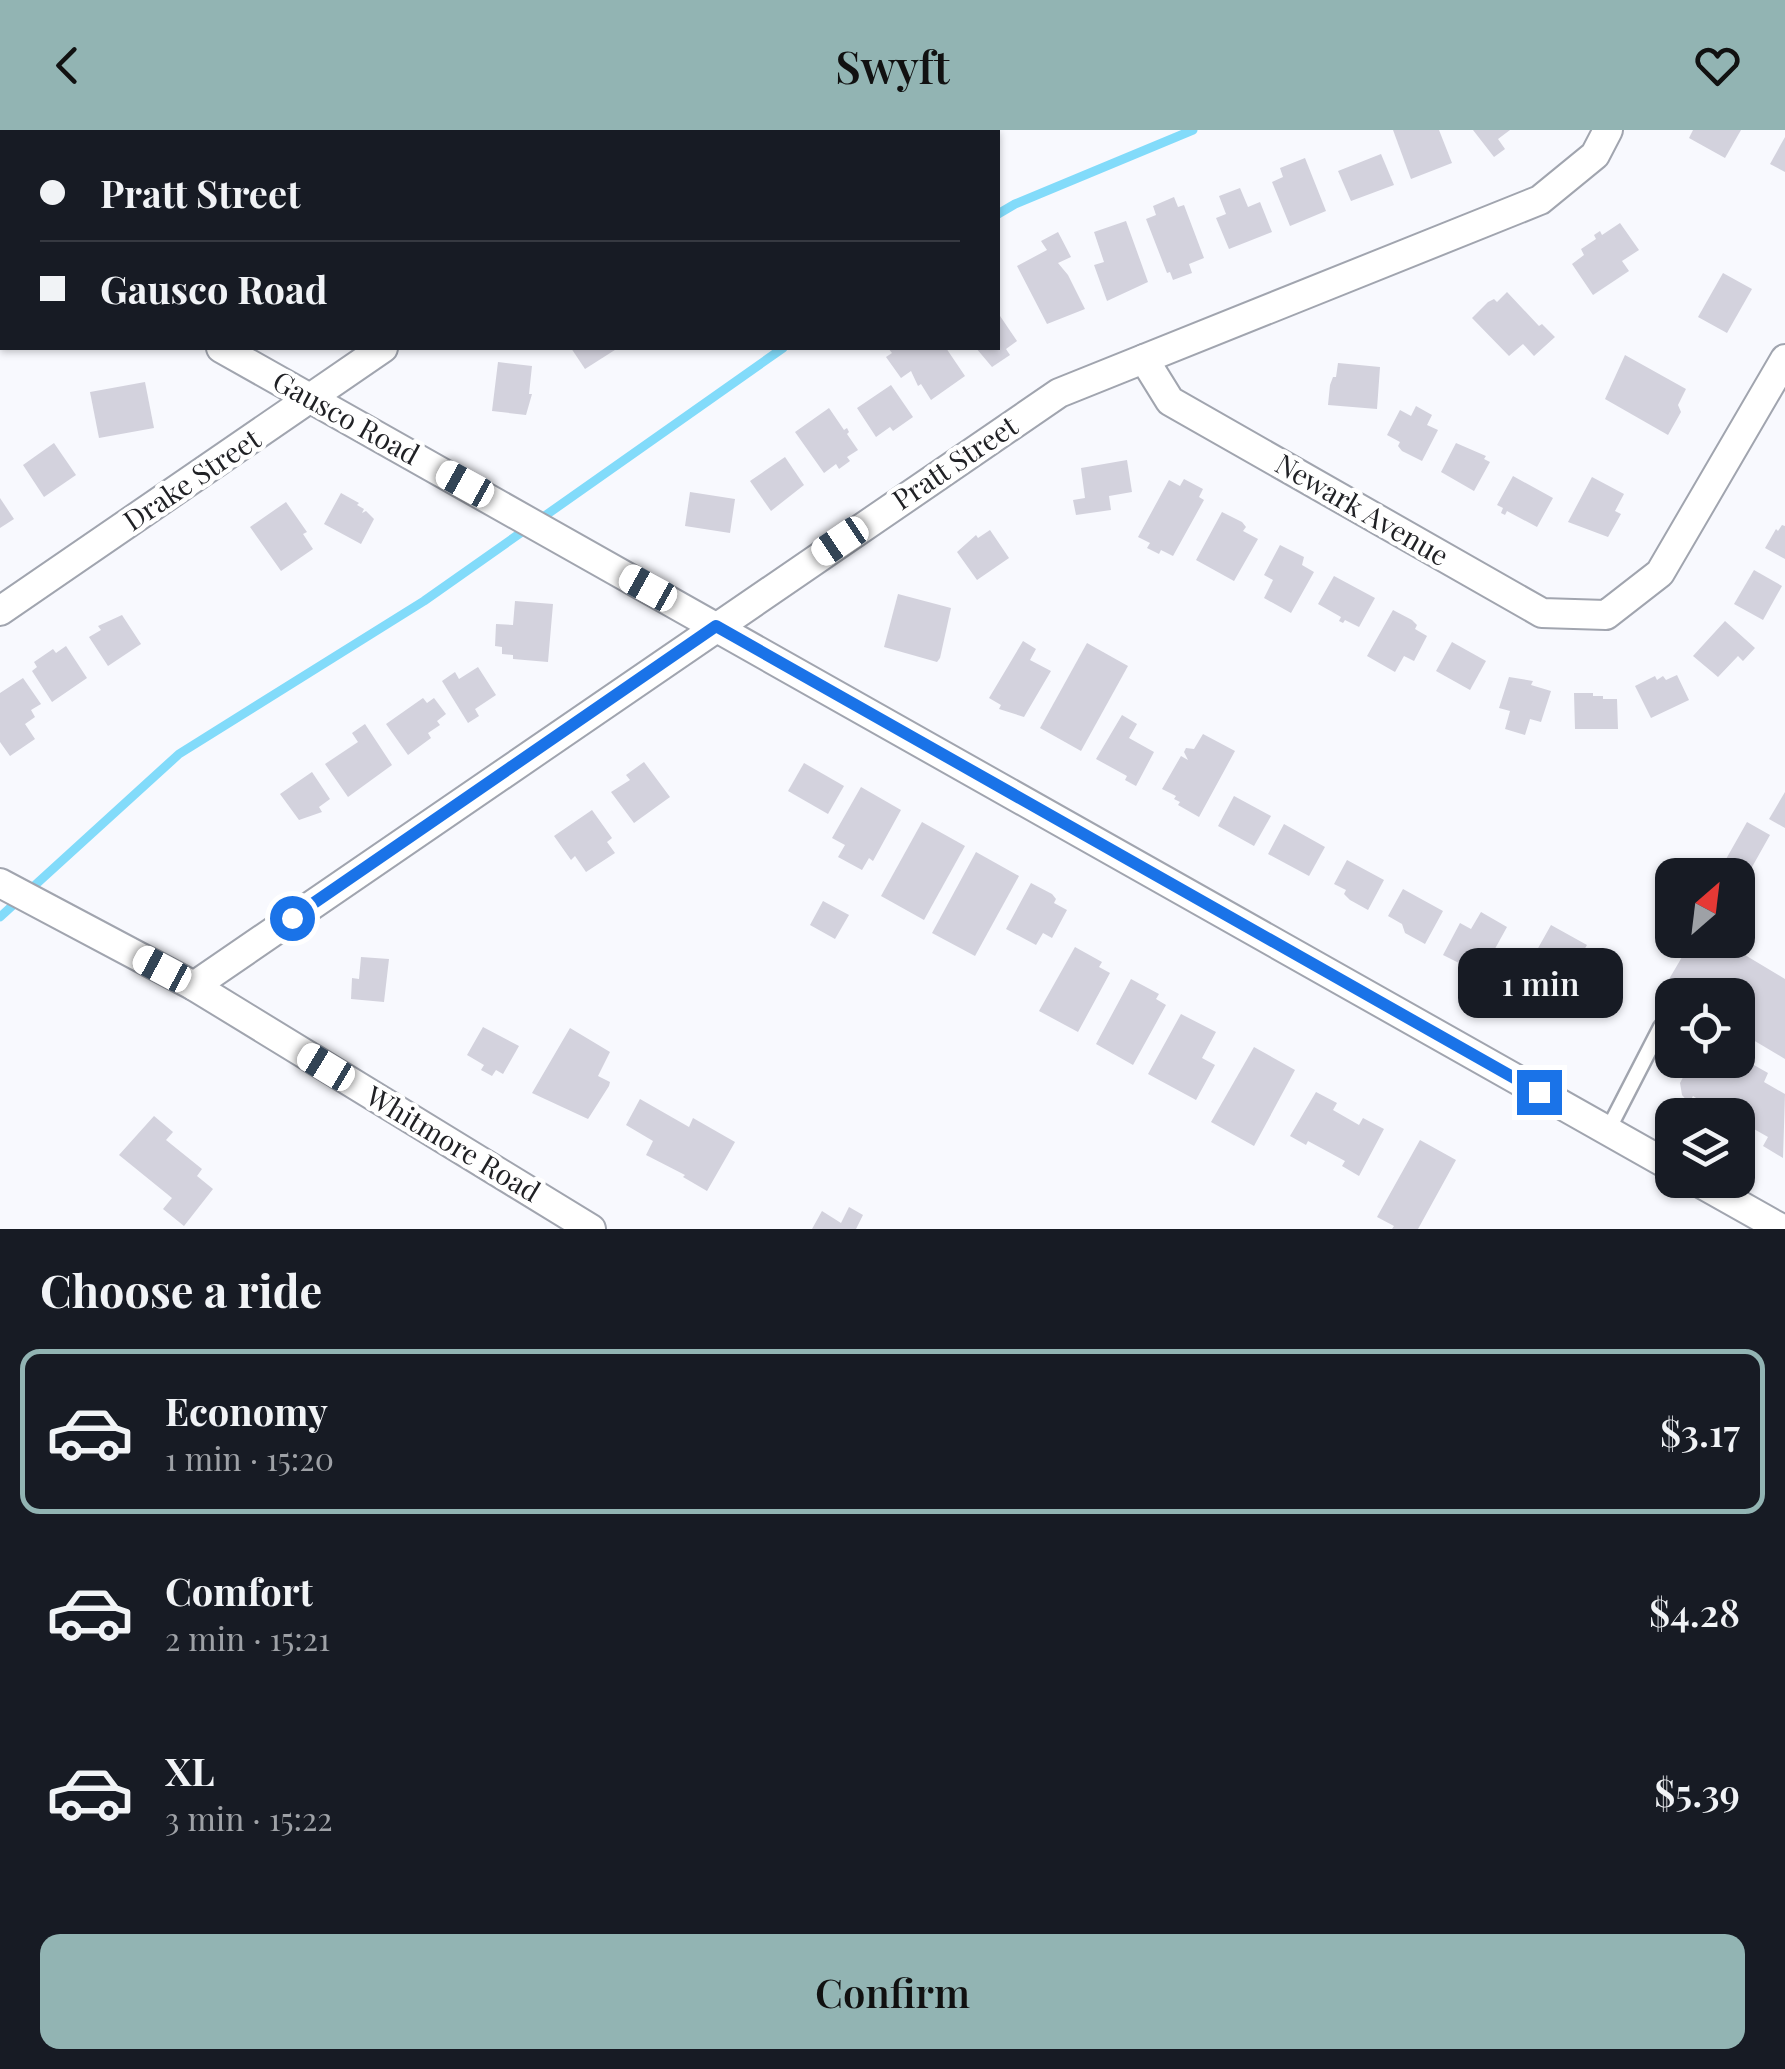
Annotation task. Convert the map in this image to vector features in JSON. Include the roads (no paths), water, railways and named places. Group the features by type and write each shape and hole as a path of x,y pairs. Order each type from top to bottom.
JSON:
{"street":[{"name":"Pratt Street","path":"194,986 1058,393 1540,200 1595,155 1608,130"},
{"name":"Gausco Road","path":"225,350 1655,1157"},
{"name":"Drake Street","path":"0,611 379,350"},
{"name":"Newark Avenue","path":"1144,358 1170,401 1542,612 1606,615 1660,573 1785,360"},
{"name":"Whitmore Road","path":"1,883 194,986 592,1229"},
{"path":"1728,1198 1782,1229"}],"lane":[{"path":"1608,1130 1655,1037"}],"waterway":[{"path":"1000,213 1193,130"},
{"path":"0,917 179,754 424,601 780,350"}]}
